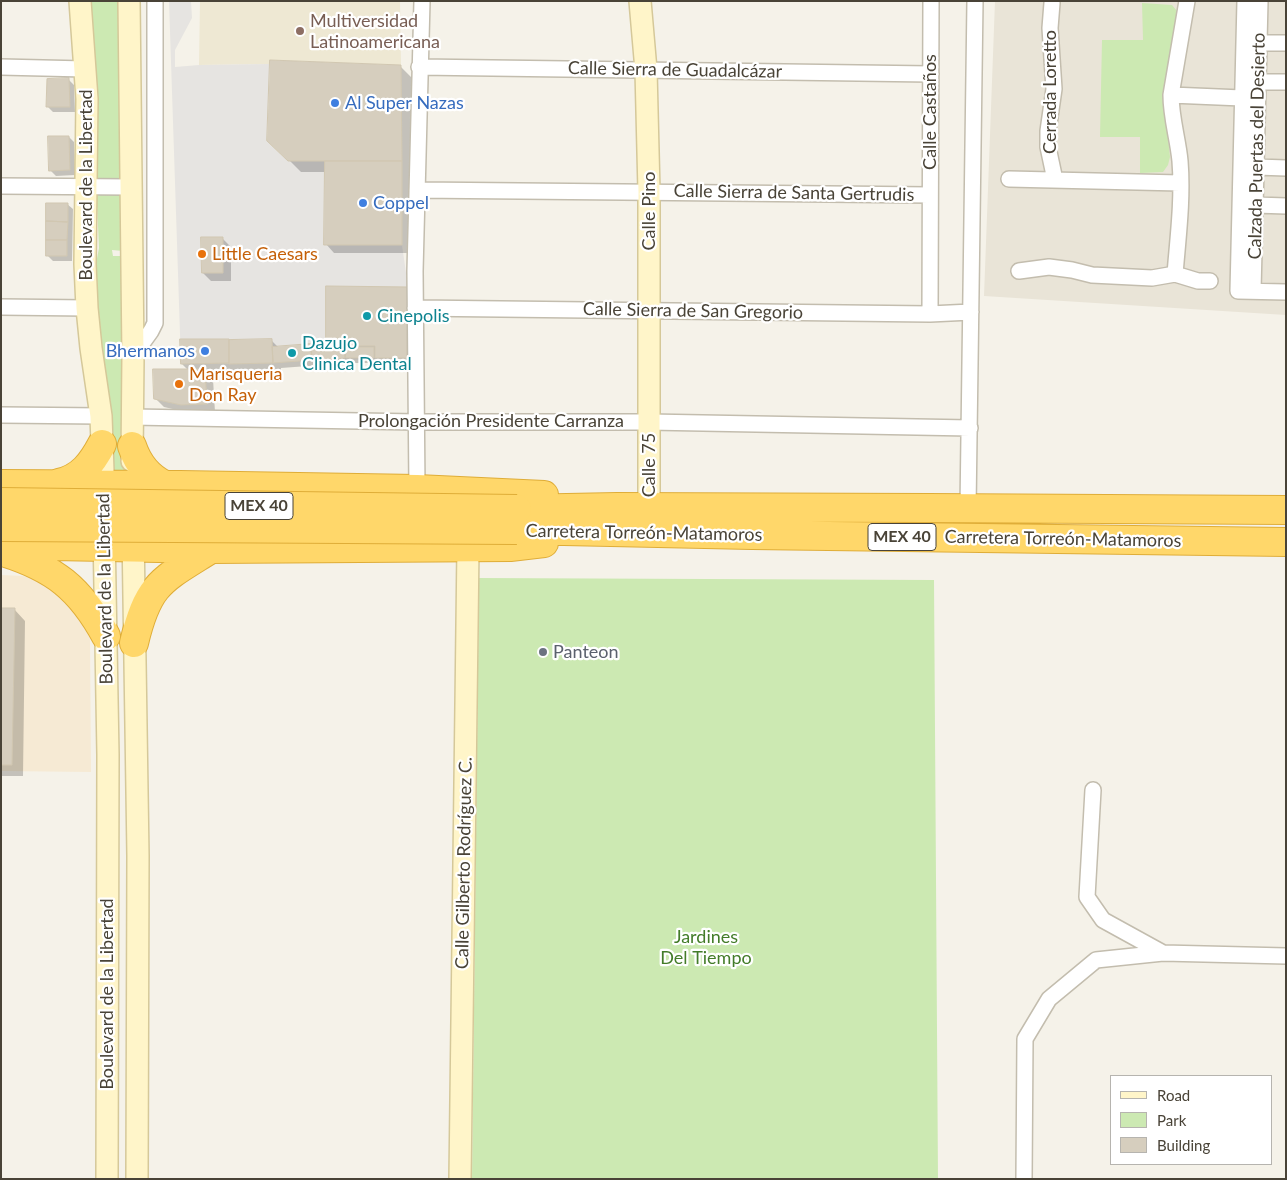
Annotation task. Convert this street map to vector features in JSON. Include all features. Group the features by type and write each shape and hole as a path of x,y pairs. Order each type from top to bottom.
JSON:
{"highway":[{"path":"54,483 71,479 85,469 93,461 102,444"},
{"path":"132,446 146,472 173,485"},
{"path":"39,546 53,528 56,517 54,483"},
{"path":"1,484 54,483 417,489 543,495 617,507"},
{"path":"173,485 176,499 176,514 182,533 203,549"},
{"name":"MEX 40","path":"1,502 517,520 617,507 1286,510"},
{"path":"1231,510 1256,523 1286,527"},
{"name":"Carretera Torreón-Matamoros","path":"1,527 517,520 592,532 1286,542"},
{"path":"1,545 203,549 468,547 533,545 592,532"},
{"path":"134,643 145,604 155,588 164,578 203,549"},
{"path":"1,551 32,562 51,572 68,585 91,611 106,636"}],"street":[{"name":"Boulevard de la Libertad","path":"80,1 85,68 87,187 85,264 87,308 101,416 104,485 108,755 107,1179"},
{"name":"Boulevard de la Libertad","path":"128,1 133,356 132,485 138,856 137,1179"},
{"path":"133,356 151,331 154,323 154,1"},
{"path":"417,489 415,308 422,1"},
{"name":"Calle Pino","path":"640,1 646,70 649,192 649,422"},
{"name":"Calle Castaños","path":"930,314 931,1"},
{"path":"968,508 975,1"},
{"path":"1176,274 1180,160 1171,109 1171,95 1187,1"},
{"name":"Calzada Puertas del Desierto","path":"1245,1 1238,241 1246,291"},
{"name":"Calzada Puertas del Desierto","path":"1246,291 1255,241 1260,1"},
{"name":"Cerrada Loretto","path":"1050,2 1054,89 1048,131 1048,147 1055,180"},
{"path":"1259,42 1286,43"},
{"path":"1,67 85,68"},
{"name":"Calle Sierra de Guadalcázar","path":"419,67 931,74"},
{"path":"1258,82 1286,82"},
{"path":"1171,95 1242,98"},
{"path":"1242,122 1258,123"},
{"path":"1257,167 1286,168"},
{"name":"Cerrada Loretto","path":"1009,179 1180,183"},
{"path":"1,186 131,187"},
{"name":"Calle Sierra de Santa Gertrudis","path":"417,190 930,195"},
{"path":"1256,205 1286,206"},
{"path":"1238,241 1255,241"},
{"path":"1019,271 1049,267 1072,270 1092,276 1152,278 1176,274 1198,281 1210,281"},
{"path":"1246,291 1286,292"},
{"path":"1,307 87,308"},
{"name":"Calle Sierra de San Gregorio","path":"415,308 930,314 971,312"},
{"path":"1,415 101,416"},
{"name":"Prolongación Presidente Carranza","path":"132,417 417,422 649,422 970,428"},
{"name":"Calle 75","path":"649,422 649,507"},
{"name":"Calle Gilberto Rodríguez C.","path":"460,1179 468,547"},
{"path":"1093,790 1087,897 1104,920 1163,953"},
{"path":"1024,1179 1025,1039 1049,999 1096,960 1163,953 1286,956"}],"shaded area":[{"path":"169,1 191,1 192,18 175,50 175,67 269,64 270,60 267,141 288,161 402,161 402,245 408,287 407,358 181,364"},
{"name":"Multiversidad Latinoamericana","path":"200,1 400,1 401,65 270,60 269,64 199,65"},
{"path":"995,1 1286,1 1286,315 984,296"},
{"path":"1,575 23,576 55,584 80,615 90,639 91,772 1,771"}],"green space":[{"path":"88,1 119,1 123,251 112,250 113,256 129,256 127,479 109,482 94,274 99,248"},
{"path":"1142,3 1172,5 1177,11 1178,19 1168,66 1165,107 1170,157 1168,165 1163,172 1140,173 1140,137 1100,137 1102,40 1143,40"},
{"name":"Jardines Del Tiempo","path":"479,578 934,580 938,1179 472,1179"}],"building":[{"name":"Al Super Nazas","path":"270,60 401,65 402,161 288,161 267,141"},
{"path":"69,78 70,107 46,107 47,79"},
{"path":"48,136 69,136 70,170 49,171"},
{"name":"Coppel","path":"325,161 402,161 402,245 324,245"},
{"path":"46,203 68,203 68,222 46,221"},
{"path":"46,221 68,222 67,240 46,240"},
{"path":"201,237 223,237 223,273 202,273"},
{"path":"46,240 67,240 67,256 46,256"},
{"name":"Cinepolis","path":"326,286 408,287 407,358 375,358 375,346 326,346"},
{"name":"Bhermanos","path":"180,339 229,339 229,363 181,364"},
{"path":"272,339 273,363 229,364 229,340"},
{"name":"Dazujo Clinica Dental","path":"311,344 312,360 273,363 272,347"},
{"path":"344,347 345,358 312,361 311,349"},
{"path":"346,347 374,347 374,358 346,358"},
{"name":"Marisqueria Don Ray","path":"153,369 205,369 207,404 181,405 154,399"},
{"path":"1,608 15,608 12,765 1,765"}],"place":[{"name":"Multiversidad Latinoamericana","path":"300,31"},
{"name":"Al Super Nazas","path":"335,103"},
{"name":"Coppel","path":"363,203"},
{"name":"Little Caesars","path":"202,254"},
{"name":"Cinepolis","path":"367,316"},
{"name":"Bhermanos","path":"205,351"},
{"name":"Dazujo Clinica Dental","path":"292,353"},
{"name":"Marisqueria Don Ray","path":"179,384"},
{"name":"Panteon","path":"543,652"}]}
